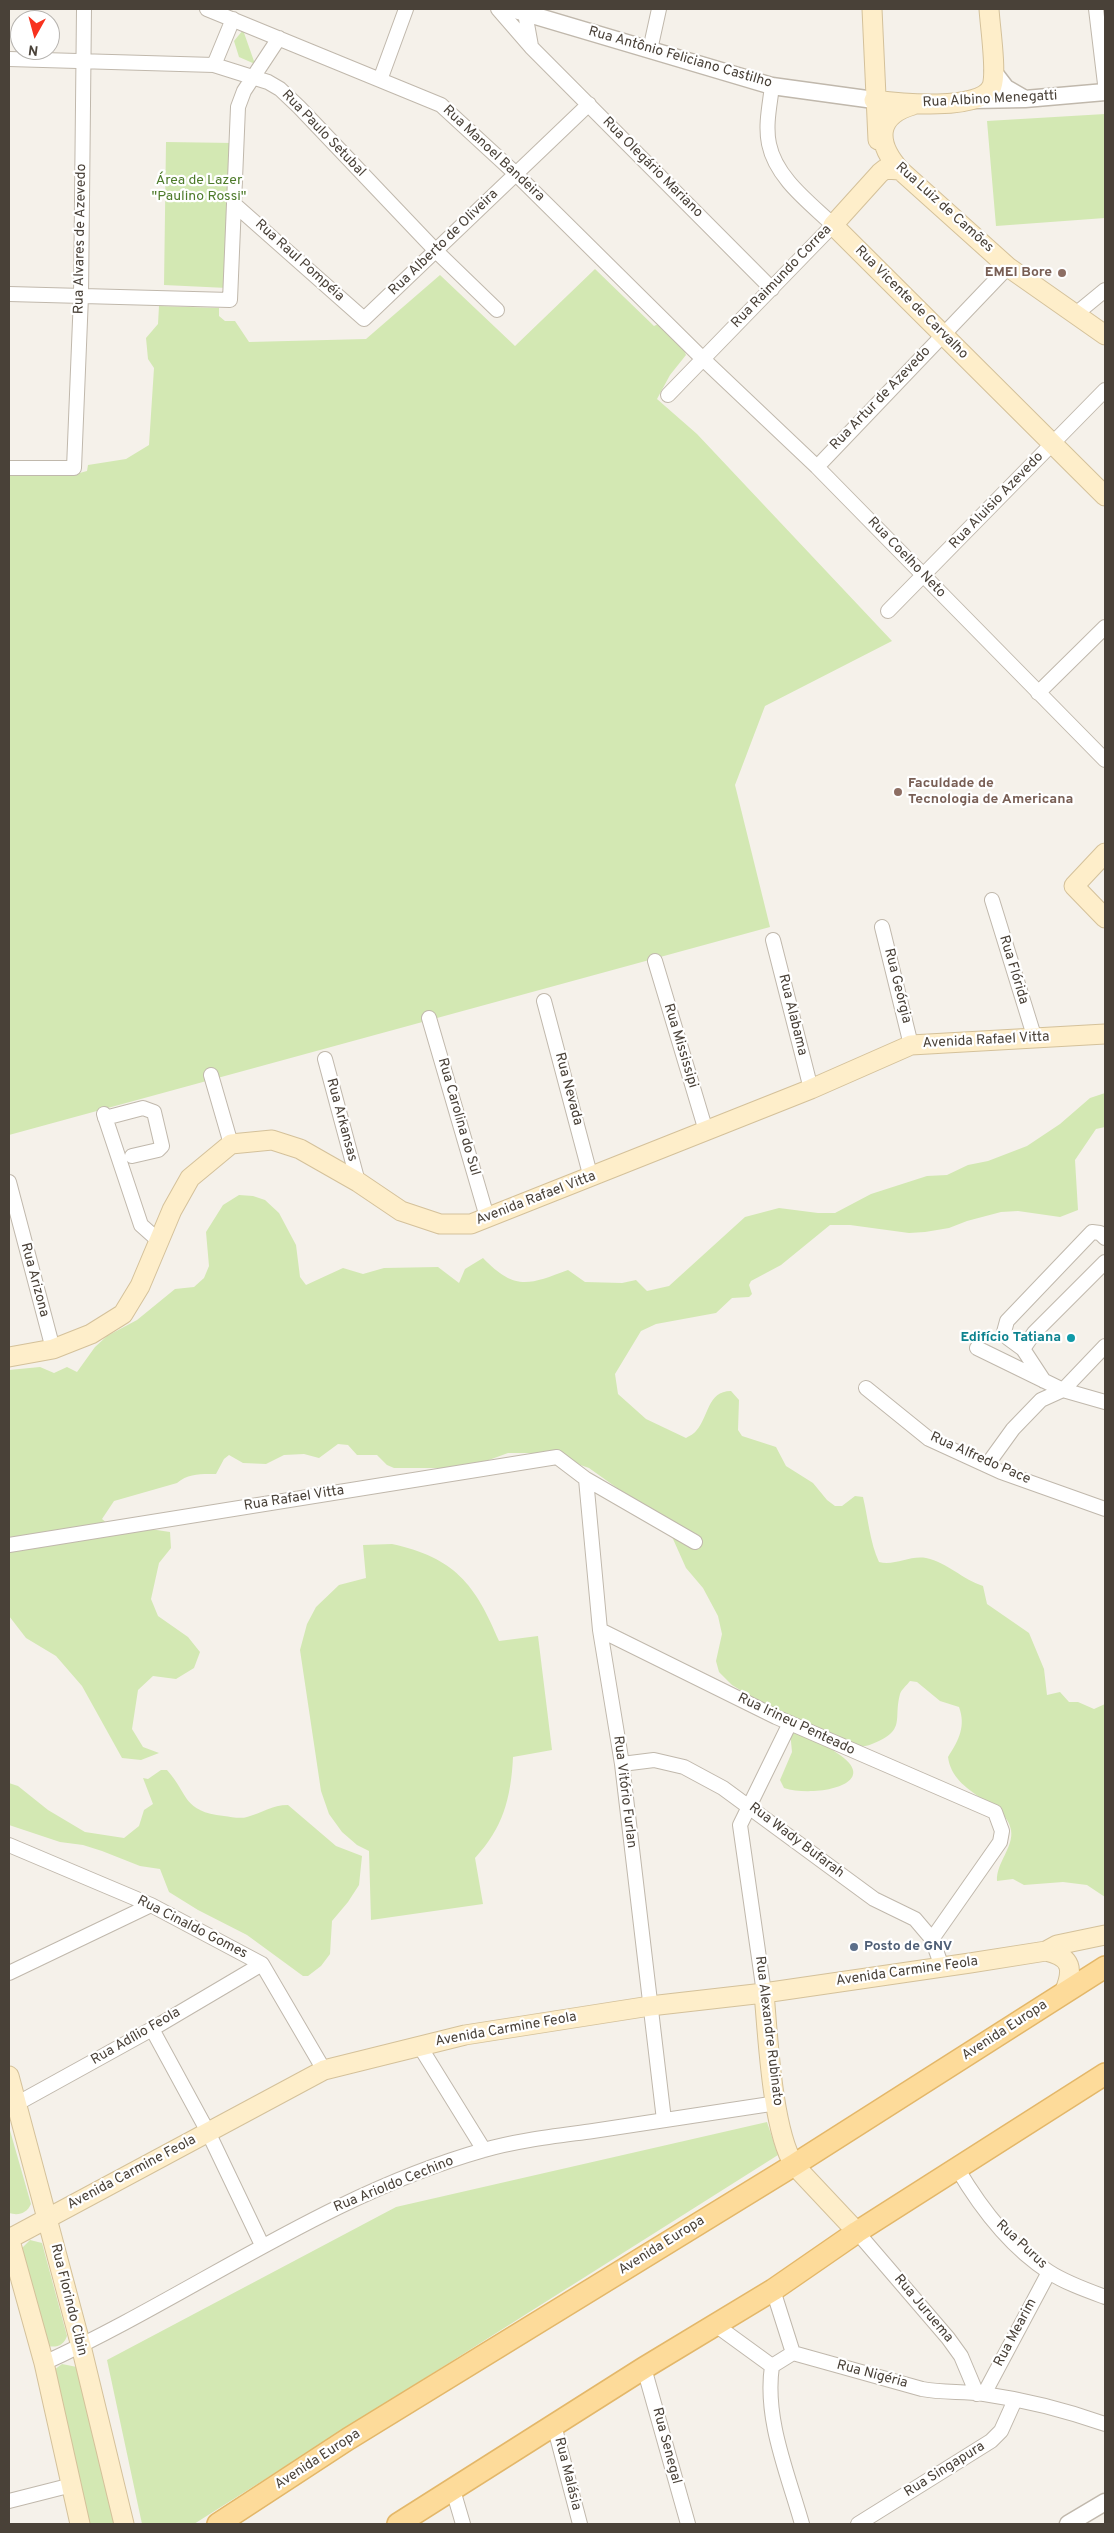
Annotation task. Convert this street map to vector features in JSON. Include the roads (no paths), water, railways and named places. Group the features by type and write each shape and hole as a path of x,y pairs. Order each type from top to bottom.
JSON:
{"main road":[{"name":"Rua Luiz de Camões","path":"872,9 875,104 880,173"},
{"path":"972,100 987,94 992,86 993,71 989,9"},
{"name":"Rua Albino Menegatti","path":"875,104 913,105 972,100"},
{"name":"Rua Luiz de Camões","path":"913,105 896,111 890,116 884,130 884,147 887,155 900,170 1008,267 1077,313 1105,335"},
{"path":"880,173 885,169 900,170"},
{"name":"Rua Raimundo Correa","path":"833,225 880,173"},
{"name":"Rua Vicente de Carvalho","path":"833,225 1105,496"},
{"path":"1105,852 1074,886 1105,918"},
{"name":"Avenida Rafael Vitta","path":"231,1144 272,1140 300,1149 358,1182 401,1211 440,1224 471,1224 591,1178 811,1089 911,1046 1105,1034"},
{"path":"9,1357 53,1349 91,1334 123,1314 140,1286 172,1210 190,1178 231,1144"},
{"name":"Avenida Carmine Feola","path":"9,2238 48,2219 324,2070 465,2035 650,2006 764,1993 1046,1951 1057,1945 1105,1935"},
{"path":"1046,1951 1059,1954 1067,1961 1070,1969 1064,1993"},
{"name":"Avenida Europa","path":"219,2524 348,2439 794,2165 1105,1967"},
{"name":"Rua Alexandre Rubinato","path":"764,1993 776,2103 782,2138 787,2154 794,2165 858,2232"},
{"path":"398,2524 644,2368 717,2326 858,2232 1105,2074"},
{"name":"Rua Florindo Cibin","path":"9,2076 12,2106 48,2219 124,2524"},
{"path":"9,2238 44,2363 80,2524"}],"street":[{"name":"Rua Alvares de Azevedo","path":"9,468 74,468 81,296 84,9"},
{"name":"Rua Manoel Bandeira","path":"208,9 441,104 516,174 703,359"},
{"path":"380,80 406,9"},
{"name":"Rua Olegário Mariano","path":"498,9 532,47 772,290"},
{"path":"650,50 659,9"},
{"path":"1096,9 1105,84"},
{"path":"519,11 532,47"},
{"name":"Rua Antônio Feliciano Castilho","path":"519,11 772,86 850,97 875,104"},
{"path":"214,65 233,19"},
{"path":"9,294 230,300 238,107 254,76 279,38"},
{"name":"Rua Paulo Setubal","path":"9,59 214,65 254,76 280,89 497,310"},
{"path":"993,71 1006,88 1025,99"},
{"name":"Rua Vicente de Carvalho","path":"772,86 768,123 769,143 775,163 792,186 833,225"},
{"name":"Rua Albino Menegatti","path":"972,100 1025,99 1105,92"},
{"name":"Rua Alberto de Oliveira","path":"364,319 590,104"},
{"name":"Rua Raul Pompéia","path":"234,204 364,319"},
{"name":"Rua Raimundo Correa","path":"668,395 833,225"},
{"name":"Rua Artur de Azevedo","path":"817,466 1008,267"},
{"path":"1077,313 1105,290"},
{"name":"Rua Coelho Neto","path":"703,359 817,466 1105,760"},
{"name":"Rua Aluisio Azevedo","path":"888,611 1105,390"},
{"path":"1038,693 1105,626"},
{"name":"Rua Flórida","path":"992,900 1034,1039"},
{"name":"Rua Geórgia","path":"882,927 911,1046"},
{"name":"Rua Alabama","path":"773,940 811,1089"},
{"name":"Rua Mississipi","path":"655,962 706,1131"},
{"name":"Rua Nevada","path":"544,1001 591,1178"},
{"name":"Rua Carolina do Sul","path":"429,1018 487,1217"},
{"name":"Rua Arkansas","path":"325,1059 358,1182"},
{"path":"211,1075 231,1144"},
{"path":"132,1156 158,1150 162,1146 154,1112 143,1108 105,1116 141,1225 159,1241"},
{"name":"Rua Arizona","path":"9,1182 53,1349"},
{"path":"1044,1381 1022,1349 1004,1332 1007,1321 1092,1232 1100,1233 1105,1238"},
{"path":"1022,1349 1034,1333 1105,1262"},
{"path":"987,1465 1013,1429 1041,1400 1063,1390 1105,1346"},
{"path":"977,1348 1063,1390 1105,1402"},
{"name":"Rua Alfredo Pace","path":"866,1388 929,1439 987,1465 1105,1509"},
{"name":"Rua Rafael Vitta","path":"9,1545 557,1458 695,1542"},
{"name":"Rua Vitório Furlan","path":"581,1474 600,1630 622,1764 664,2120"},
{"name":"Rua Irineu Penteado","path":"600,1630 790,1723 996,1812 1002,1831 1000,1842 932,1939"},
{"name":"Rua Alexandre Rubinato","path":"764,1993 740,1825 790,1723"},
{"name":"Rua Wady Bufarah","path":"622,1764 654,1760 684,1767 723,1788 874,1899 915,1919 932,1939 942,1967"},
{"name":"Rua Cinaldo Gomes","path":"9,1845 151,1905 262,1964 324,2070"},
{"path":"9,1974 151,1905"},
{"name":"Rua Adílio Feola","path":"12,2106 152,2029 262,1964"},
{"path":"152,2029 208,2132 262,2245"},
{"path":"419,2045 484,2150"},
{"name":"Rua Arioldo Cechino","path":"44,2363 81,2346 262,2245 335,2208 395,2182 484,2150 776,2103"},
{"name":"Rua Purus","path":"957,2168 987,2213 1008,2236 1049,2272 1105,2298"},
{"name":"Rua Juruema","path":"858,2232 948,2338 961,2356 980,2394"},
{"name":"Rua Mearim","path":"980,2394 1049,2272"},
{"path":"772,2290 793,2353 772,2366"},
{"path":"717,2326 772,2366"},
{"name":"Rua Nigéria","path":"793,2353 922,2389 940,2393 980,2394 1054,2407 1105,2424"},
{"path":"772,2366 770,2382 776,2430 802,2524"},
{"name":"Rua Senegal","path":"644,2368 688,2524"},
{"name":"Rua Singapura","path":"858,2524 991,2440 1001,2431 1015,2400"},
{"name":"Rua Malásia","path":"554,2425 580,2524"},
{"path":"9,2501 72,2485"},
{"path":"453,2490 463,2524"},
{"path":"1068,2524 1105,2502"}],"place":[{"name":"EMEI Bore","path":"1062,273"},
{"name":"Faculdade de Tecnologia de Americana","path":"898,792"},
{"name":"Edifício Tatiana","path":"1071,1338"},
{"name":"Posto de GNV","path":"854,1947"}],"park label":[{"name":"Área de Lazer \"Paulino Rossi\"","path":"199,190"}]}
